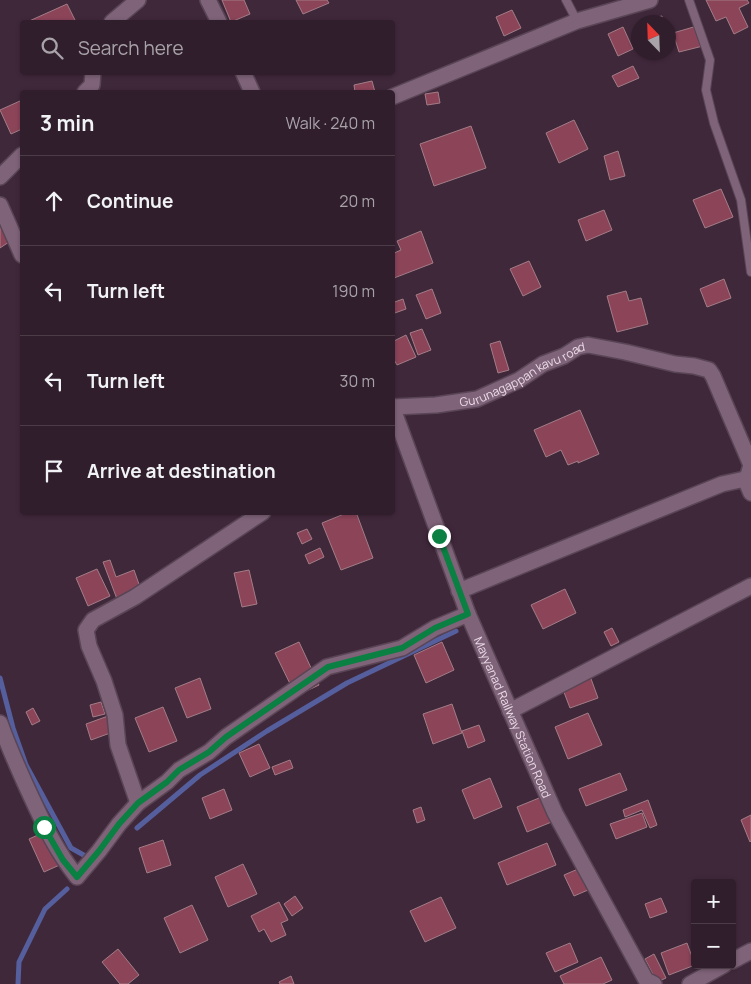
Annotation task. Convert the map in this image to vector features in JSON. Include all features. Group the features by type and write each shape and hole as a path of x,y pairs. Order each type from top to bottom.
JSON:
{"street":[{"path":"114,20 138,0"},
{"path":"208,0 218,20"},
{"path":"395,96 577,21 650,0"},
{"path":"87,90 92,85 93,75"},
{"path":"244,75 251,90"},
{"path":"0,177 20,157"},
{"path":"0,205 20,250"},
{"name":"Gurunagappan kavu road","path":"395,406 436,405 477,399 519,380 543,364 564,356 578,347 588,345 675,364 694,366 709,370 713,376 751,465 749,487"},
{"name":"Mayyanad Railway Station Road","path":"395,412 468,614 555,813 646,980 654,984"},
{"path":"459,591 722,484 745,479 749,487"},
{"path":"138,803 118,745 115,715 104,681 89,646 86,630 93,620 135,597 258,515"},
{"path":"510,711 751,586"},
{"path":"0,723 10,753 44,827 63,860 77,877 138,803 167,782 179,770 209,752 226,737 328,667 402,648 435,628 468,614"},
{"path":"736,959 751,951"},
{"path":"690,984 716,969"}],"lane":[{"path":"566,0 577,21"},
{"path":"689,0 710,60 706,90 714,123 741,200 751,272"}],"building":[{"path":"222,0 244,0 250,14 236,20 230,20"},
{"path":"296,0 327,0 329,3 303,14"},
{"path":"706,0 747,0 749,3 739,8 748,27 734,34 726,17 716,21"},
{"path":"67,4 75,20 31,20"},
{"path":"512,10 521,28 504,36 496,17"},
{"path":"697,26 703,46 679,52 676,42 676,32"},
{"path":"623,27 631,45 631,50 618,56 608,34"},
{"path":"633,66 639,78 618,87 612,76"},
{"path":"372,81 374,90 355,90 354,85"},
{"path":"438,92 440,103 427,105 425,94"},
{"path":"20,101 20,130 11,134 0,110"},
{"path":"574,120 588,149 559,163 546,133"},
{"path":"471,126 486,168 434,186 420,144"},
{"path":"618,151 625,176 610,180 604,156"},
{"path":"721,189 733,217 705,228 693,200"},
{"path":"604,210 612,230 586,241 578,220"},
{"path":"0,222 12,240 0,248"},
{"path":"421,231 433,263 395,278 395,253 401,250 397,241"},
{"path":"529,261 541,287 523,296 510,269"},
{"path":"724,279 731,298 707,307 700,289"},
{"path":"432,289 441,313 426,319 416,295"},
{"path":"626,291 629,301 641,298 648,324 617,332 607,296"},
{"path":"403,299 406,309 395,313 395,302"},
{"path":"422,329 431,350 418,355 410,333"},
{"path":"406,335 416,357 397,365 395,361 395,340"},
{"path":"500,341 509,370 498,373 490,344"},
{"path":"580,410 599,454 568,465 561,450 546,457 534,430"},
{"path":"342,515 357,515 373,558 341,570 322,523"},
{"path":"307,529 312,539 302,544 297,533"},
{"path":"320,548 324,557 309,564 305,555"},
{"path":"110,560 116,577 134,570 141,590 117,599 103,562"},
{"path":"97,569 110,596 88,606 76,578"},
{"path":"249,570 257,604 242,607 234,573"},
{"path":"565,589 576,613 543,629 531,605"},
{"path":"612,628 619,642 611,646 604,632"},
{"path":"299,642 319,685 296,696 275,653"},
{"path":"442,642 454,670 426,683 414,655"},
{"path":"590,676 598,698 570,708 562,687"},
{"path":"200,678 211,709 187,718 175,688"},
{"path":"101,702 105,714 93,717 90,705"},
{"path":"452,704 462,733 433,744 423,714"},
{"path":"163,707 177,741 149,752 135,718"},
{"path":"33,708 40,721 32,725 26,712"},
{"path":"588,713 602,745 568,759 555,727"},
{"path":"108,716 113,732 91,740 86,724"},
{"path":"479,725 485,741 468,748 462,731"},
{"path":"259,744 270,768 250,777 239,753"},
{"path":"290,760 293,768 275,775 272,767"},
{"path":"620,773 627,790 586,806 579,789"},
{"path":"490,778 502,807 474,819 462,790"},
{"path":"224,789 232,810 210,819 202,798"},
{"path":"544,796 554,821 527,832 517,807"},
{"path":"648,800 657,825 650,828 642,810 625,817 623,810"},
{"path":"421,807 425,820 417,823 413,810"},
{"path":"642,813 647,827 616,839 610,824"},
{"path":"751,815 751,841 750,842 741,820"},
{"path":"49,830 64,863 44,872 29,839"},
{"path":"163,840 171,865 147,873 139,848"},
{"path":"547,843 556,865 507,885 498,863"},
{"path":"243,864 257,894 228,907 215,877"},
{"path":"578,869 588,890 574,896 564,875"},
{"path":"295,896 303,908 292,916 284,904"},
{"path":"441,897 456,928 425,942 410,911"},
{"path":"661,898 667,912 650,918 645,904"},
{"path":"279,902 288,920 281,923 286,935 271,942 264,929 259,932 251,916"},
{"path":"192,905 208,940 180,953 164,918"},
{"path":"570,943 578,962 555,972 546,953"},
{"path":"687,943 691,954 691,967 669,975 661,953"},
{"path":"118,949 139,975 128,984 120,984 102,962"},
{"path":"654,954 666,978 657,982 645,959"},
{"path":"601,957 612,980 603,984 564,984 560,976"},
{"path":"291,976 294,984 280,984 279,982"}],"waterway":[{"path":"137,828 200,775 267,731 347,683 456,631"},
{"path":"0,678 13,728 26,765 71,848 89,858"},
{"path":"18,984 19,962 45,909 67,889"}],"route":[{"path":"44,827 63,860 77,877 138,803 167,782 179,770 209,752 226,737 328,667 402,648 435,628 468,614 439,536"}]}
